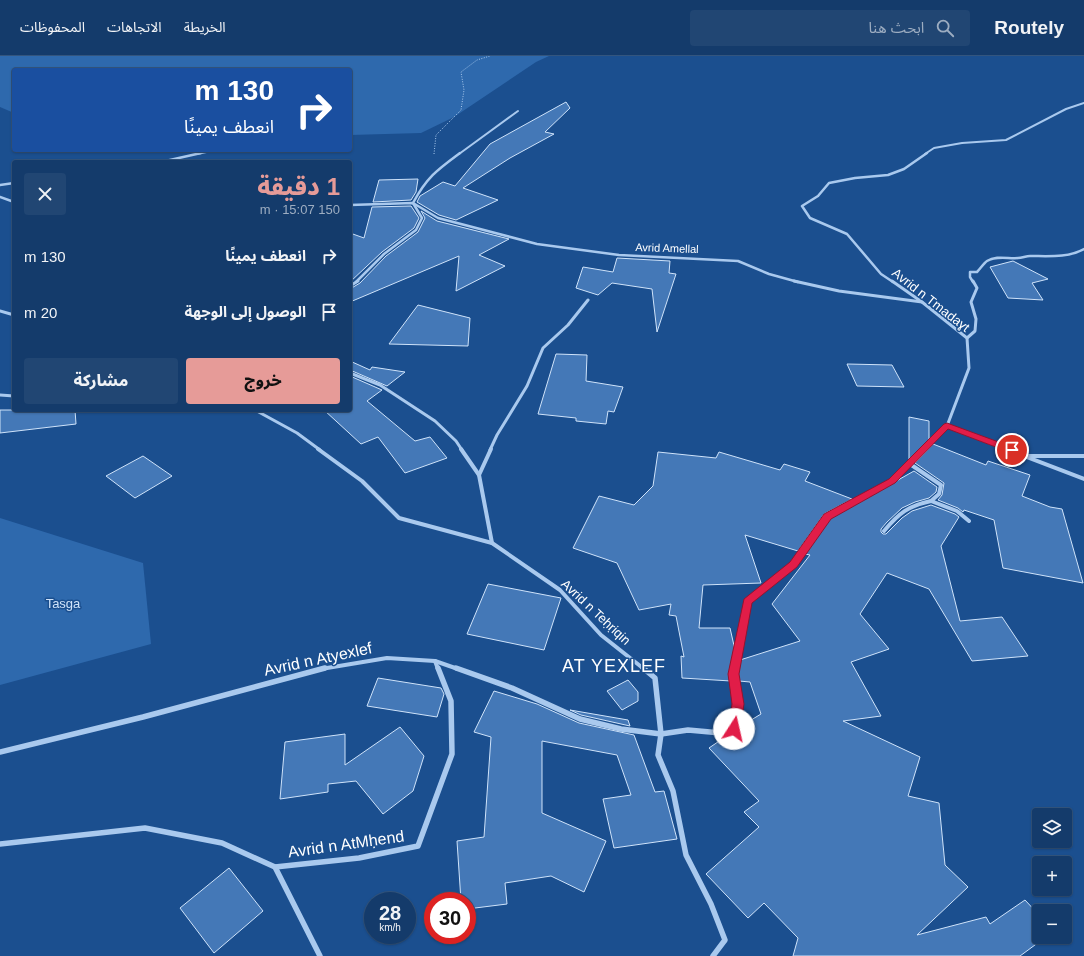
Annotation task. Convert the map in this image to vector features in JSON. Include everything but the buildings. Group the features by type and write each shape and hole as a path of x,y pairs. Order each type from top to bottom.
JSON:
{"street":[{"name":"Avrid n Tmadaɣt","path":"661,734 688,730 721,733 734,729 738,704 734,674 748,602 794,564 827,516 892,481 947,426 969,368 967,338 922,302 881,274 847,234 810,218 802,206 818,196 830,183 855,178 888,175 904,169 934,148 962,143 1006,140 1066,109 1084,103"},
{"path":"413,203 422,186 433,173 518,110"},
{"path":"170,160 207,152"},
{"path":"0,185 12,183"},
{"path":"0,197 12,201"},
{"path":"352,205 413,203"},
{"path":"352,285 358,281 384,254 416,230 422,218 413,203"},
{"name":"Avrid Amellal","path":"413,203 438,218 537,244 619,254 738,261 769,274 804,284 839,291 922,302"},
{"path":"967,338 975,330 976,318 971,302 977,288 970,277 970,272 977,272 988,260 1005,257 1017,258 1029,256 1041,257 1068,255 1077,253 1084,249"},
{"path":"480,475 497,435 526,386 543,348 568,326 588,300"},
{"path":"0,311 12,314"},
{"path":"352,374 380,385 435,421 456,441 480,475 492,543"},
{"path":"0,395 12,396"},
{"name":"Avrid n Teḥṛiqin","path":"259,412 297,433 362,481 400,518 492,543 560,590 601,636 655,678 661,734 658,755 673,791 686,855 711,904 725,940 713,956"},
{"path":"947,426 1084,479"},
{"path":"1026,456 1084,456"},
{"path":"910,464 941,485 939,494 931,501"},
{"path":"884,531 898,515 913,504 931,501 957,511 969,521"},
{"name":"Avrid n Atyexlef","path":"0,752 143,717 329,667 387,658 435,661 512,688 580,719 621,729 661,734"},
{"name":"Avrid n AtMḥend","path":"275,867 359,858 418,846 452,754 451,701 435,661"},
{"path":"0,844 145,828 222,843 275,867 320,956"}],"path":[{"path":"433,173 436,135 461,110 464,90 461,72 477,60 490,56"}],"green space":[{"path":"0,56 549,56 536,62 454,117 421,133 352,135 352,68 12,68 12,112 0,107"},
{"name":"Tasga","path":"0,518 143,563 151,644 0,685"}],"district":[{"name":"AT YEXLEF","path":"614,666"}],"route":[{"path":"734,729 738,704 734,674 748,602 794,564 827,516 892,481 947,426 1012,450"}]}
